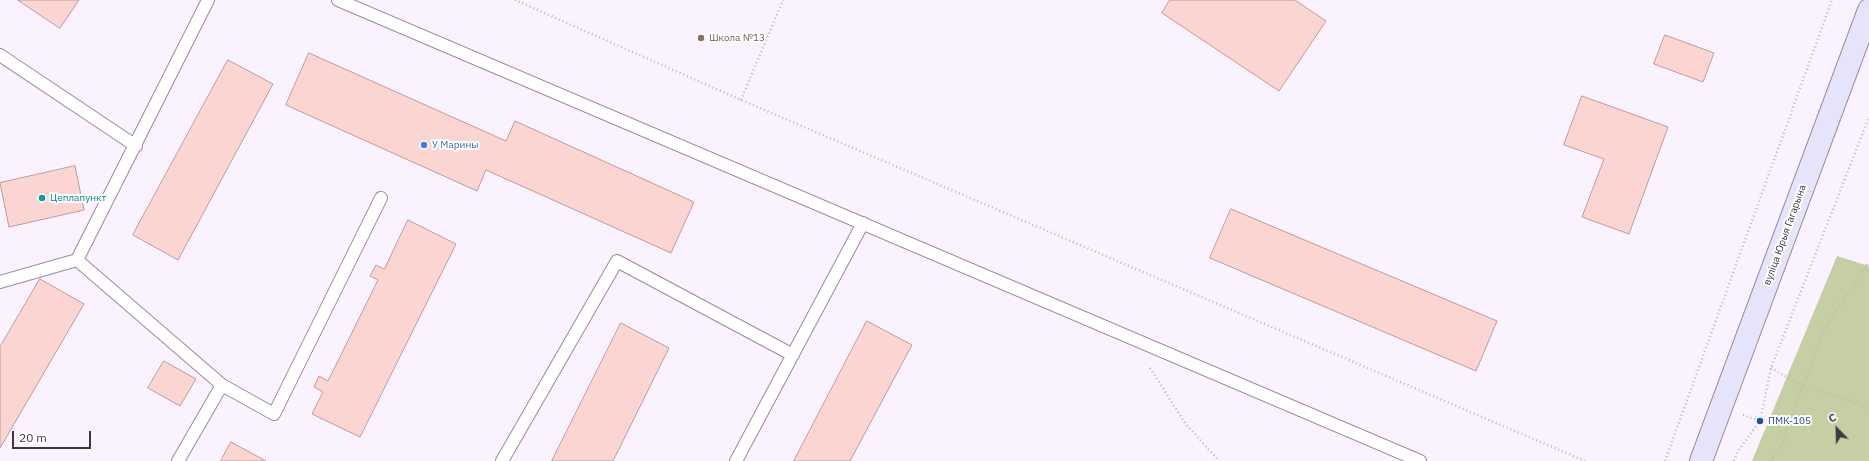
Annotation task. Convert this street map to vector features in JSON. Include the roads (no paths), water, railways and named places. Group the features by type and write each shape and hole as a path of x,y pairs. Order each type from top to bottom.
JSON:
{"main road":[{"name":"вуліца Юрыя Гагарына","path":"1701,461 1869,10"}],"lane":[{"path":"0,282 77,260 136,146 208,0"},
{"path":"338,0 1420,461"},
{"path":"0,55 136,146"},
{"path":"77,260 222,385 274,414 381,198"},
{"path":"736,461 863,223"},
{"path":"502,461 617,261 793,355"},
{"path":"178,461 222,385"}],"place":[{"name":"Школа №13","path":"701,38"},
{"name":"У Марины","path":"424,145"},
{"name":"Цеплапункт","path":"42,198"},
{"name":"ПМК-105","path":"1760,421"}]}
